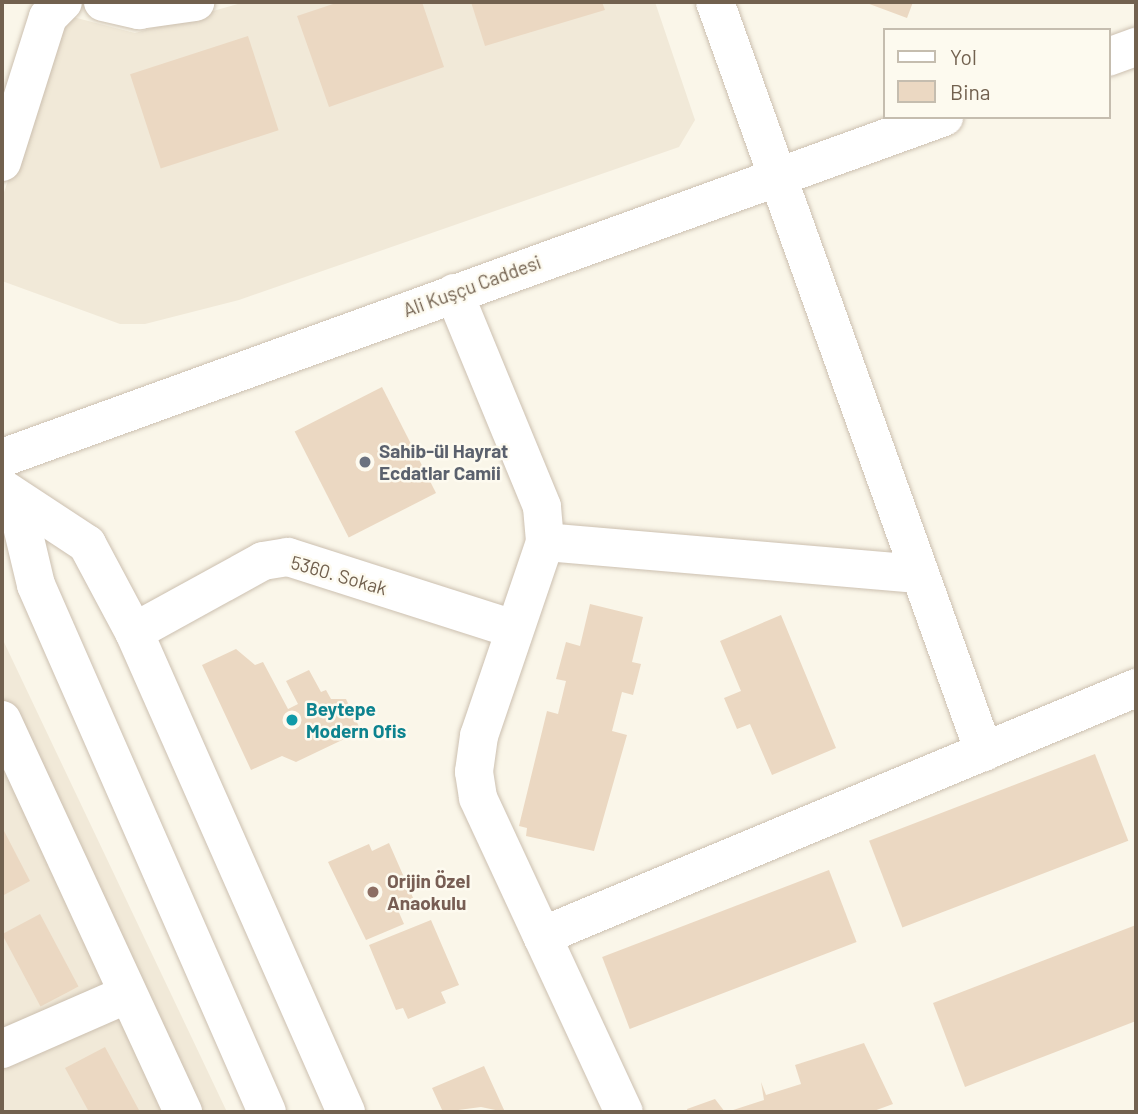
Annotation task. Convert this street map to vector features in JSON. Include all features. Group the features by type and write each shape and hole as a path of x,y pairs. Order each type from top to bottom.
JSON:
{"street":[{"path":"2,162 48,18 63,2"},
{"path":"103,2 139,10 195,2"},
{"path":"715,2 984,752"},
{"path":"1110,56 1136,47"},
{"name":"Ali Kuşçu Caddesi","path":"2,458 938,119"},
{"path":"454,293 542,507 545,541 479,736 474,772 478,798 624,1112"},
{"path":"9,495 87,544 134,632 346,1112"},
{"path":"9,495 36,585 267,1112"},
{"path":"545,541 920,574"},
{"name":"5360. Sokak","path":"134,632 263,561 288,557 514,629"},
{"path":"542,936 1136,688"},
{"path":"2,720 183,1112"},
{"path":"2,1049 128,994"}],"shaded area":[{"path":"245,2 655,2 695,120 679,147 239,300 145,324 120,324 2,281 2,198 65,15 135,33"},
{"path":"2,638 227,1112 2,1112"}],"building":[{"path":"339,2 422,2 444,67 329,107 297,16"},
{"path":"471,2 602,2 605,10 485,46"},
{"path":"864,2 913,2 907,18"},
{"path":"248,36 279,130 161,168 130,74"},
{"name":"Sahib-ül Hayrat Ecdatlar Camii","path":"382,387 436,493 349,538 295,431"},
{"path":"590,604 643,617 632,662 641,664 633,695 622,692 612,731 627,735 594,851 526,836 527,828 519,826 547,711 558,714 566,681 556,679 566,642 580,646"},
{"path":"781,615 836,748 772,775 750,724 737,729 724,698 741,691 720,641"},
{"name":"Beytepe Modern Ofis","path":"236,649 255,665 263,662 288,709 298,704 286,681 309,670 321,692 326,690 331,699 346,699 361,731 296,762 282,756 251,770 202,665"},
{"path":"1095,754 1128,841 902,928 869,841"},
{"path":"2,827 30,881 2,896"},
{"path":"389,843 414,900 397,908 404,924 366,940 328,862 369,844 372,851"},
{"path":"829,870 857,942 630,1029 602,957"},
{"path":"40,914 78,986 41,1007 2,934"},
{"path":"431,920 459,985 441,992 446,1003 408,1019 403,1008 396,1010 369,945"},
{"path":"1136,925 1136,1021 965,1087 933,1003"},
{"path":"864,1043 893,1104 871,1112 727,1112 764,1100 761,1082 766,1095 801,1084 795,1065"},
{"path":"105,1047 140,1112 89,1112 65,1068"},
{"path":"484,1066 505,1112 481,1107 443,1112 432,1088"},
{"path":"715,1099 725,1112 688,1112 687,1109"}],"place":[{"name":"Sahib-ül Hayrat Ecdatlar Camii","path":"365,462"},
{"name":"Beytepe Modern Ofis","path":"292,720"},
{"name":"Orijin Özel Anaokulu","path":"373,892"}]}
